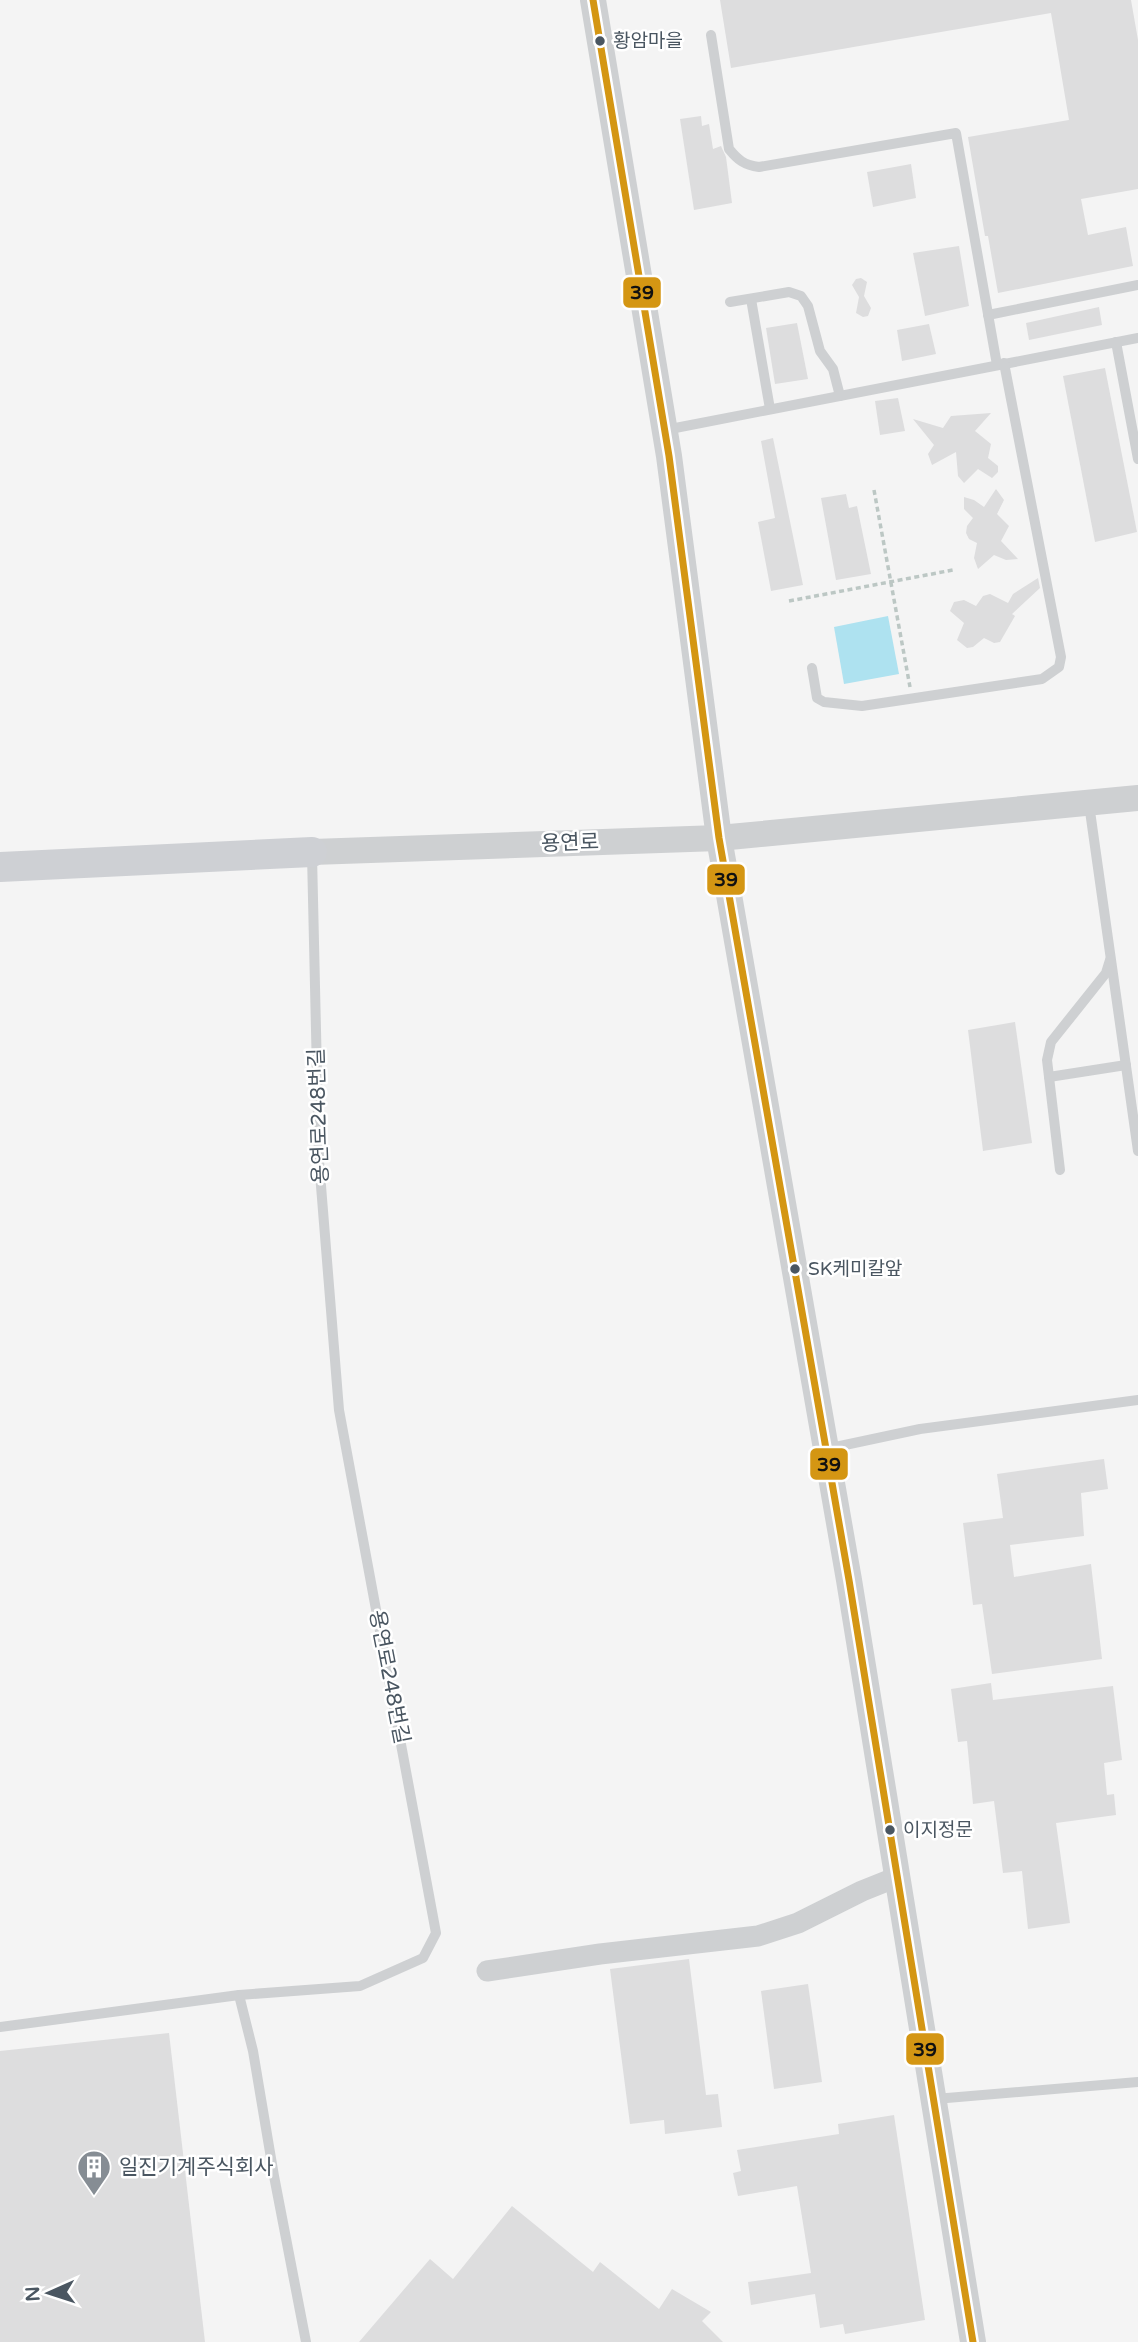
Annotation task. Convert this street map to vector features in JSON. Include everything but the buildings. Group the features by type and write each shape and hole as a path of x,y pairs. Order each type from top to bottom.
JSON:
{"main road":[{"name":"용연로","path":"0,867 312,852"}],"street":[{"path":"593,0 665,430 719,838 826,1449 974,2342"},
{"name":"용연로","path":"312,852 719,838 1138,798"},
{"path":"487,1971 600,1954 758,1936 798,1923 897,1877"}],"lane":[{"path":"711,35 729,149 738,160 749,165 759,167 956,133 988,315 1001,364 1061,657 1059,667 1042,679 862,706 824,702 817,698 812,668"},
{"path":"988,315 1138,285"},
{"path":"730,302 789,292 801,296 808,306 820,351 833,369 840,396"},
{"path":"751,299 770,409"},
{"path":"665,430 1138,338"},
{"path":"1116,342 1138,459"},
{"path":"1089,802 1138,1151"},
{"name":"용연로248번길","path":"0,2027 239,1996 360,1986 423,1958 436,1933 339,1410 319,1161 312,852"},
{"path":"1059,1170 1047,1060 1051,1042 1106,974 1111,957"},
{"path":"1049,1077 1126,1065"},
{"path":"826,1449 920,1429 1138,1400"},
{"path":"239,1996 253,2051 306,2342"},
{"path":"933,2099 1138,2082"}],"path":[{"path":"874,490 912,699"},
{"path":"789,601 953,570"}],"water":[{"path":"888,616 899,674 844,684 834,627"}],"transit line":[{"name":"39","path":"593,0 669,456 719,838 849,1580 973,2342"}],"place":[{"name":"황암마을","path":"600,41"},
{"name":"SK케미칼앞","path":"795,1269"},
{"name":"이지정문","path":"890,1830"},
{"name":"일진기계주식회사","path":"94,2197"}]}
